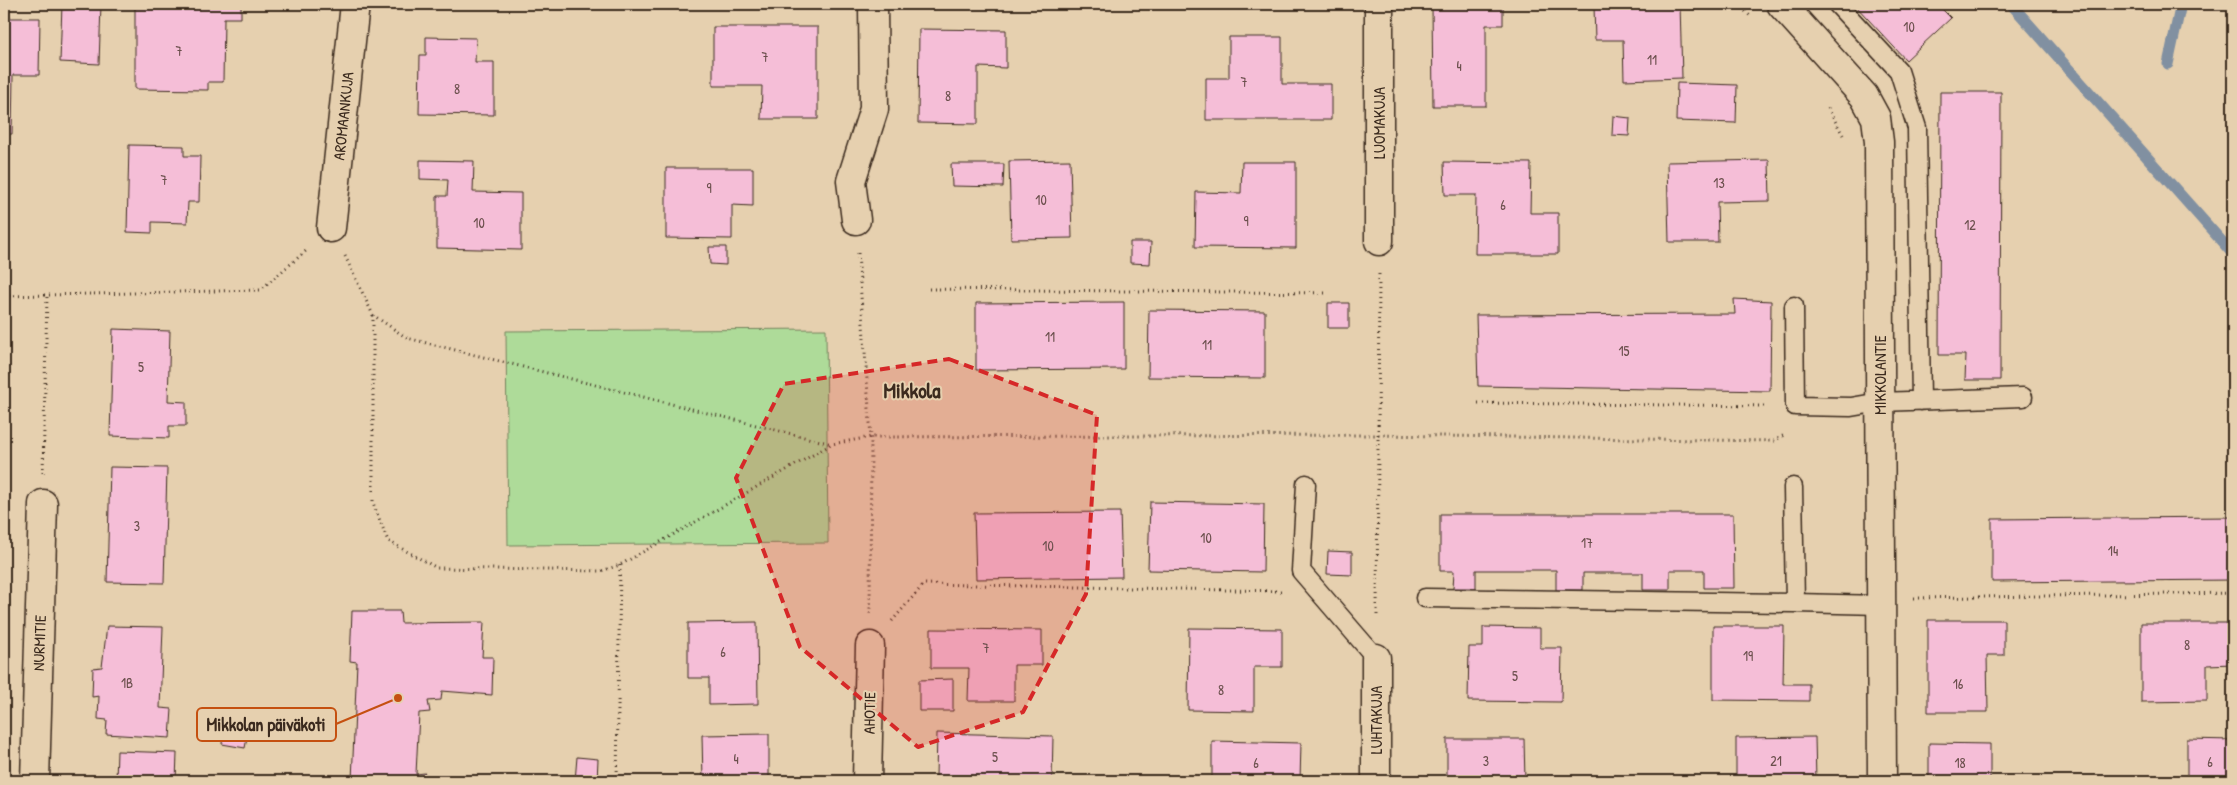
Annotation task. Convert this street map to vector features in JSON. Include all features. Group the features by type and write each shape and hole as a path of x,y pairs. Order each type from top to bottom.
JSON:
{"street":[{"name":"AROMAANKUJA","path":"331,228 355,4"},
{"path":"856,220 851,181 874,109 873,4"},
{"name":"LUOMAKUJA","path":"1379,4 1379,242"},
{"name":"MIKKOLANTIE","path":"1780,4 1864,96 1876,118 1879,142 1882,781"},
{"name":"NURMITIE","path":"35,781 43,504"},
{"name":"AHOTIE","path":"867,781 870,646"},
{"name":"LUHTAKUJA","path":"1376,658 1376,781"}],"lane":[{"path":"1837,4 1899,71 1917,128 1921,401"},
{"path":"1794,306 1795,406 1851,407 1880,402 2023,397"},
{"path":"1306,484 1301,571 1376,658"},
{"path":"1793,487 1795,603"},
{"path":"1425,598 1795,603 1881,602"}],"path":[{"path":"1738,4 1752,18"},
{"path":"1827,107 1845,138"},
{"path":"856,220 871,438 870,646"},
{"path":"4,296 260,290 331,228 374,315 374,503 388,541 436,568 601,571 620,564 832,444 871,438 1378,435 1774,441 1828,407"},
{"path":"1376,658 1379,242"},
{"path":"929,289 1328,293"},
{"path":"43,504 46,296"},
{"path":"374,315 407,338 832,444"},
{"path":"1478,403 1795,406"},
{"path":"617,781 620,564"},
{"path":"870,646 924,584 1319,592"},
{"path":"1881,602 2233,593"}],"highlighted area":[{"path":"949,359 1097,415 1086,594 1023,712 918,747 800,647 736,478 784,384"}],"green space":[{"path":"826,329 828,543 508,545 506,331"}],"building":[{"path":"62,4 101,4 99,64 60,62"},
{"path":"154,4 241,4 241,18 224,18 223,82 208,82 208,90 135,89 135,7 154,7"},
{"path":"1432,4 1503,4 1503,25 1486,25 1486,106 1433,106"},
{"path":"1680,4 1682,78 1624,80 1623,40 1595,40 1594,6"},
{"path":"1854,4 1937,4 1951,18 1906,60"},
{"path":"4,18 40,18 39,75 13,75 12,134 4,134"},
{"path":"713,27 818,27 818,119 761,119 762,86 713,86"},
{"path":"919,29 1006,30 1006,68 978,67 978,124 918,123"},
{"path":"426,37 476,38 475,62 494,62 494,115 419,114 420,55 426,55"},
{"path":"1229,37 1282,37 1282,84 1331,84 1331,120 1206,120 1206,78 1229,78"},
{"path":"1677,83 1737,85 1736,123 1676,121"},
{"path":"1940,92 2001,92 2000,380 1965,380 1966,355 1939,355"},
{"path":"1613,116 1630,118 1629,136 1612,135"},
{"path":"129,145 184,146 184,156 200,156 199,202 188,202 187,223 152,222 152,233 127,232"},
{"path":"420,160 474,161 473,192 521,193 521,250 437,248 437,196 447,196 448,180 420,179"},
{"path":"1070,160 1072,238 1011,239 1009,161"},
{"path":"1769,160 1770,201 1717,202 1718,242 1669,242 1667,162"},
{"path":"1242,162 1296,162 1296,248 1195,247 1196,192 1241,193"},
{"path":"1444,162 1531,163 1530,213 1558,213 1558,254 1475,254 1476,195 1445,195"},
{"path":"951,164 1004,164 1003,187 952,186"},
{"path":"666,168 753,168 753,206 732,205 732,239 666,238"},
{"path":"1130,242 1151,242 1150,264 1130,263"},
{"path":"709,247 726,247 726,265 710,264"},
{"path":"1734,299 1771,301 1770,391 1478,386 1476,315 1735,314"},
{"path":"1124,302 1124,369 976,370 976,303"},
{"path":"1328,303 1349,303 1349,328 1328,328"},
{"path":"1149,310 1265,311 1265,378 1148,377"},
{"path":"113,329 170,331 168,401 186,402 186,426 169,426 169,438 110,436"},
{"path":"110,467 167,468 164,583 107,582"},
{"path":"1150,502 1264,504 1263,572 1148,570"},
{"path":"1120,512 1122,577 976,579 974,513"},
{"path":"1440,514 1733,514 1734,588 1704,588 1704,570 1670,570 1670,590 1643,590 1643,573 1583,573 1583,590 1556,590 1556,570 1476,570 1476,588 1453,588 1454,571 1440,571"},
{"path":"2233,517 2233,580 1992,582 1992,519"},
{"path":"1328,551 1352,552 1352,575 1327,574"},
{"path":"352,611 400,611 401,623 484,622 482,657 493,657 492,695 442,691 441,700 428,701 430,712 419,713 416,774 425,773 424,781 352,781 357,662 350,661"},
{"path":"1928,620 2004,620 2004,655 1987,655 1988,712 1928,712"},
{"path":"757,622 758,704 709,705 709,678 688,678 688,623"},
{"path":"2141,623 2233,623 2233,664 2207,665 2207,701 2141,702"},
{"path":"107,626 163,627 160,708 172,709 170,738 106,734 107,720 98,719 99,696 92,697 93,668 102,667"},
{"path":"1713,626 1784,626 1783,684 1809,684 1809,701 1713,700"},
{"path":"1483,627 1540,628 1540,648 1562,648 1561,702 1468,701 1469,647 1483,647"},
{"path":"1189,628 1282,629 1282,667 1254,667 1254,711 1188,710"},
{"path":"931,629 1042,630 1042,665 1014,665 1014,701 968,701 969,668 931,668"},
{"path":"953,679 953,711 919,711 919,680"},
{"path":"224,723 249,727 245,748 222,744"},
{"path":"937,733 1053,736 1052,781 979,781 979,778 936,777"},
{"path":"769,734 769,781 703,781 702,735"},
{"path":"1815,737 1816,781 1736,781 1736,738"},
{"path":"1447,739 1524,739 1525,781 1447,781"},
{"path":"2187,739 2233,740 2233,781 2187,781"},
{"path":"1212,741 1301,743 1300,781 1212,781"},
{"path":"1929,743 1990,744 1990,781 1929,781"},
{"path":"117,751 177,753 176,781 116,781"},
{"path":"577,757 598,759 597,781 575,781"}],"waterway":[{"path":"2011,4 2233,254"},
{"path":"2168,64 2181,4"}],"place":[{"name":"Mikkolan päiväkoti","path":"398,698"}],"district":[{"name":"Mikkola","path":"912,390"}]}
